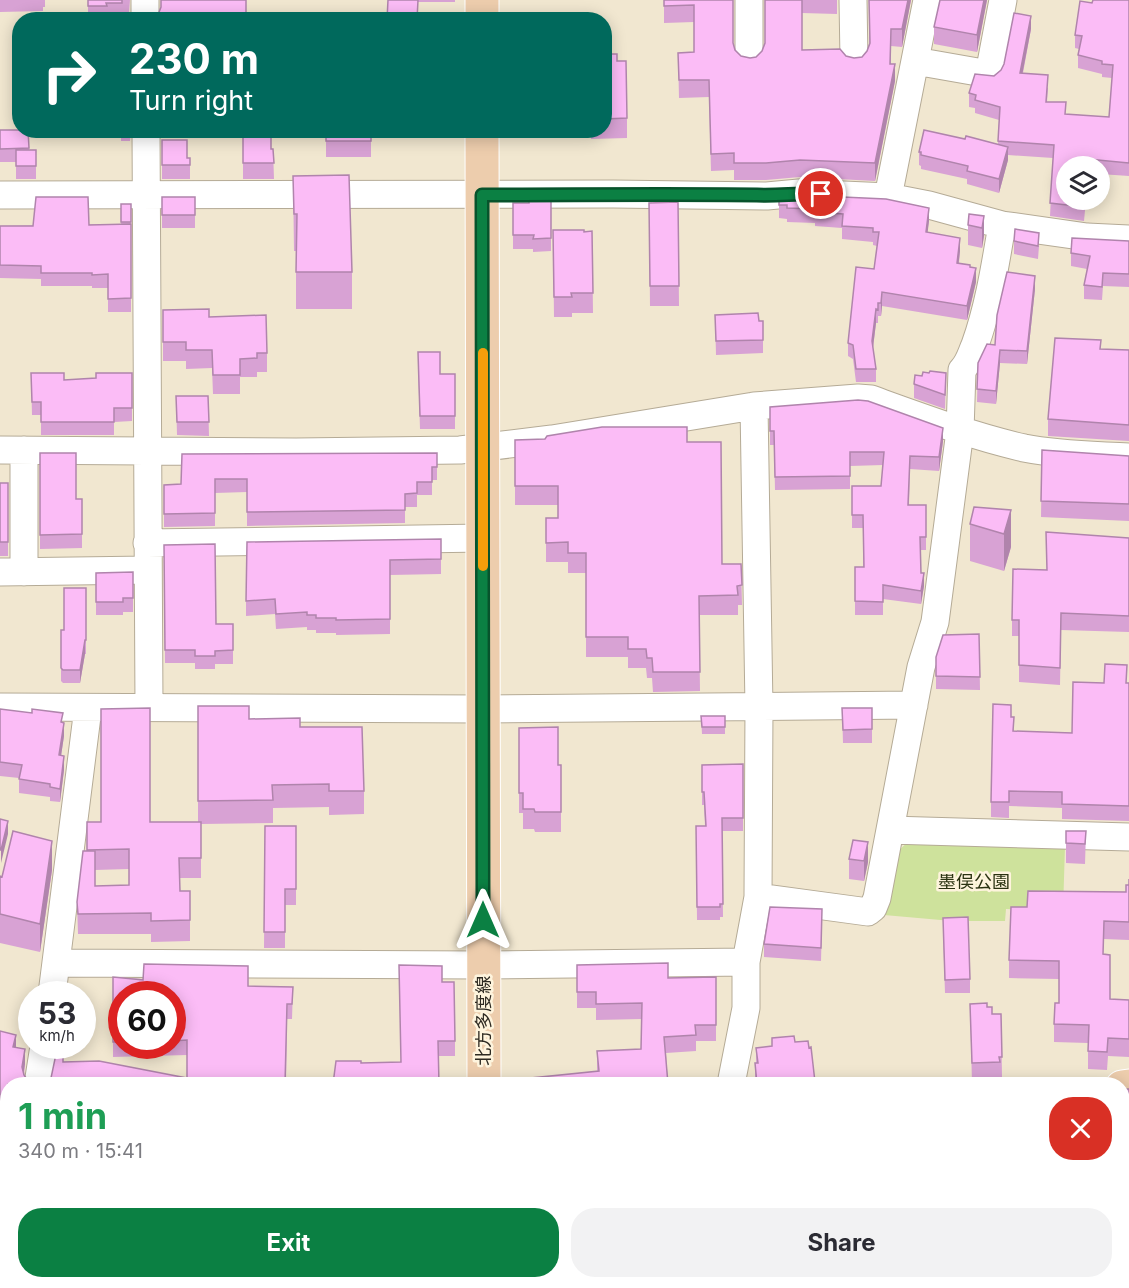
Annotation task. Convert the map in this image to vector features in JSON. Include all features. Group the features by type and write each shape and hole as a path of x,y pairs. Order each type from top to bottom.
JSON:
{"main road":[{"name":"北方多度線","path":"482,138 484,1077"}],"street":[{"path":"749,0 749,60"},
{"path":"853,0 854,60"},
{"path":"888,197 927,0"},
{"path":"915,61 989,75 1003,0"},
{"path":"146,138 149,707"},
{"path":"0,195 767,196 799,193 888,197 929,205 1002,225 1088,237 1129,238"},
{"path":"758,897 868,912 873,908 877,898 921,667 934,622 960,431 963,370 974,348 988,303 1002,225"},
{"path":"148,570 12,572 12,450 457,451 552,439 754,406 836,399 871,399 960,431 1024,448 1065,454 1129,457"},
{"path":"732,1077 746,1008 746,962 758,897 759,707 754,406"},
{"path":"147,543 484,538"},
{"path":"0,707 482,709 914,705"},
{"path":"54,981 88,708"},
{"path":"890,831 1129,837"},
{"path":"57,963 483,965 746,962"},
{"path":"39,1077 42,1059"}],"green space":[{"name":"墨俣公園","path":"908,842 1065,846 1063,911 1006,909 1005,921 952,921 884,915 897,852"}],"building":[{"path":"88,0 122,0 122,3 88,6"},
{"path":"161,0 246,0 246,12 159,12"},
{"path":"388,0 418,0 417,12 387,12"},
{"path":"664,0 733,0 735,50 741,56 750,58 756,57 762,51 765,43 765,0 802,0 802,50 840,49 846,56 854,58 862,57 870,43 869,0 908,0 902,29 891,29 890,64 895,64 875,163 800,160 734,163 734,153 711,154 709,80 679,80 678,53 694,52 694,5 664,6"},
{"path":"940,0 984,0 977,35 934,27"},
{"path":"1093,0 1129,0 1129,163 1110,161 1110,156 1056,156 1056,204 1050,203 1054,145 998,141 1000,107 975,100 976,95 969,93 975,74 994,76 1001,70 1014,13 1031,16 1020,73 1048,75 1046,102 1066,102 1065,114 1109,117 1113,65 1102,64 1102,61 1078,55 1082,36 1075,35 1080,1 1092,3"},
{"path":"612,54 617,54 617,61 626,61 627,118 612,119"},
{"path":"0,130 12,130 12,138 28,138 29,148 0,149"},
{"path":"924,130 965,139 966,136 1008,147 999,179 967,171 968,166 921,155 919,152"},
{"path":"243,138 271,138 274,163 243,163"},
{"path":"326,138 371,138 371,141 326,141"},
{"path":"162,140 187,140 187,158 190,158 190,165 162,165"},
{"path":"16,150 36,150 36,166 16,166"},
{"path":"349,175 352,272 296,272 297,214 294,214 293,176"},
{"path":"799,195 886,199 929,208 926,232 960,238 957,263 976,268 967,306 882,292 881,303 878,303 878,310 876,309 872,341 876,369 856,369 853,345 848,343 856,267 874,269 879,232 873,232 873,228 842,226 843,214 815,212 816,209 787,208 787,205 779,205 779,197"},
{"path":"529,196 551,196 551,238 533,239 534,235 513,235 513,203 529,203"},
{"path":"36,197 88,197 89,225 131,224 131,298 108,299 108,274 41,273 41,266 0,265 0,226 33,226"},
{"path":"162,197 195,197 195,215 162,215"},
{"path":"678,202 679,286 650,286 649,203"},
{"path":"121,204 131,204 131,222 121,222"},
{"path":"969,214 984,216 982,228 968,225"},
{"path":"1015,229 1039,233 1038,246 1014,241"},
{"path":"553,230 592,231 593,293 571,293 572,297 554,297"},
{"path":"1072,238 1129,241 1129,274 1103,273 1102,287 1084,285 1090,256 1071,253"},
{"path":"1007,272 1035,276 1027,351 1000,350 996,391 977,389 978,363 987,344 995,345 997,315"},
{"path":"209,309 209,317 266,315 267,353 257,353 257,358 240,359 240,375 213,375 212,350 186,350 186,342 163,342 163,310"},
{"path":"758,313 759,321 763,321 763,340 716,341 715,315"},
{"path":"1055,338 1101,340 1100,349 1129,350 1129,425 1048,419"},
{"path":"418,352 440,352 440,374 455,374 455,416 420,416"},
{"path":"930,371 946,373 945,395 914,384 915,375 922,376 923,372 929,373"},
{"path":"31,373 64,373 64,380 96,378 96,373 132,373 132,408 114,408 114,422 41,422 41,402 32,402"},
{"path":"176,396 208,396 209,422 177,422"},
{"path":"868,401 943,428 939,457 910,456 908,505 926,505 926,537 920,537 921,573 924,573 921,591 883,585 883,602 855,601 855,567 864,567 863,515 852,515 852,486 881,486 884,452 850,452 850,476 775,477 774,431 770,431 770,407"},
{"path":"602,427 687,427 687,442 721,442 722,564 741,564 742,585 737,586 738,595 699,596 700,672 653,672 652,658 647,658 646,649 628,649 628,637 586,637 586,553 568,553 568,542 546,543 546,518 558,518 558,486 515,486 515,440 545,439 547,436"},
{"path":"1042,450 1129,456 1129,504 1041,501"},
{"path":"40,453 76,453 76,499 82,499 82,534 40,535"},
{"path":"437,453 437,467 432,467 432,482 417,482 417,493 405,494 405,510 247,512 247,479 215,479 215,513 164,514 164,485 181,484 182,454"},
{"path":"0,483 8,483 8,542 0,542"},
{"path":"974,507 1011,510 1004,534 970,524"},
{"path":"1046,532 1129,538 1129,616 1061,613 1060,668 1019,665 1019,620 1012,620 1013,569 1047,570"},
{"path":"441,539 441,559 390,560 390,619 336,620 336,618 316,618 316,615 307,615 307,612 276,614 275,599 246,601 247,542"},
{"path":"215,544 216,624 233,624 233,650 215,651 215,656 195,656 195,650 165,650 164,545"},
{"path":"133,572 133,598 123,598 123,602 96,602 96,573"},
{"path":"64,588 86,588 86,640 80,670 61,668"},
{"path":"979,634 980,677 936,676 936,657 943,635"},
{"path":"1105,664 1127,665 1129,806 1062,804 1062,792 1009,791 1009,802 991,802 993,704 1011,705 1011,717 1014,717 1013,731 1072,733 1073,682 1104,683"},
{"path":"198,706 249,706 249,719 300,718 300,727 362,727 364,791 329,791 329,784 272,785 273,800 198,801"},
{"path":"150,708 150,822 201,822 201,858 179,858 180,891 190,891 190,920 151,921 151,913 78,914 77,902 83,851 95,851 95,886 129,885 129,849 87,850 87,822 101,822 101,709"},
{"path":"842,708 872,708 872,729 843,730"},
{"path":"0,709 32,713 32,709 63,713 61,722 64,723 59,755 64,756 60,789 50,787 50,784 19,779 22,765 0,762"},
{"path":"701,716 725,716 725,727 702,727"},
{"path":"558,727 561,812 535,812 534,809 523,809 523,793 519,793 519,728"},
{"path":"743,764 743,818 722,818 723,904 720,904 720,907 697,907 696,826 706,826 702,765"},
{"path":"0,819 8,821 1,850 0,850"},
{"path":"265,826 296,826 296,889 285,889 285,932 264,932"},
{"path":"13,831 52,841 40,924 0,914 0,876 2,877"},
{"path":"1066,831 1086,831 1085,844 1066,843"},
{"path":"853,840 868,842 864,861 849,859"},
{"path":"1126,885 1129,885 1129,922 1104,921 1103,954 1110,955 1110,999 1129,1000 1129,1039 1108,1038 1107,1052 1088,1051 1089,1025 1054,1024 1055,1003 1059,1003 1059,961 1009,960 1011,907 1027,907 1028,891 1126,892"},
{"path":"770,907 822,909 821,948 764,944"},
{"path":"968,917 970,979 945,980 943,918"},
{"path":"668,963 668,978 716,977 716,1025 695,1025 696,1035 664,1037 667,1077 541,1077 599,1071 597,1051 641,1049 642,1003 596,1004 596,992 577,992 577,965"},
{"path":"144,964 248,966 248,986 293,987 292,1004 287,1004 285,1077 187,1077 186,981 113,981 113,977 143,980"},
{"path":"399,965 442,966 442,982 454,982 455,1041 438,1041 439,1077 334,1077 336,1061 401,1062"},
{"path":"987,1003 987,1007 992,1007 992,1014 1001,1014 1002,1057 999,1057 1000,1062 972,1063 970,1004"},
{"path":"0,1031 16,1035 13,1047 18,1048 18,1059 23,1059 22,1067 25,1077 0,1077"},
{"path":"794,1036 795,1042 808,1041 809,1048 811,1047 814,1077 756,1077 755,1063 758,1063 756,1048 772,1046 772,1038"},
{"path":"55,1059 63,1059 63,1062 99,1061 182,1077 51,1077"}],"slow traffic":[{"path":"483,353 483,566"}],"route":[{"path":"483,920 482,195 767,196 799,193 821,194"}]}
